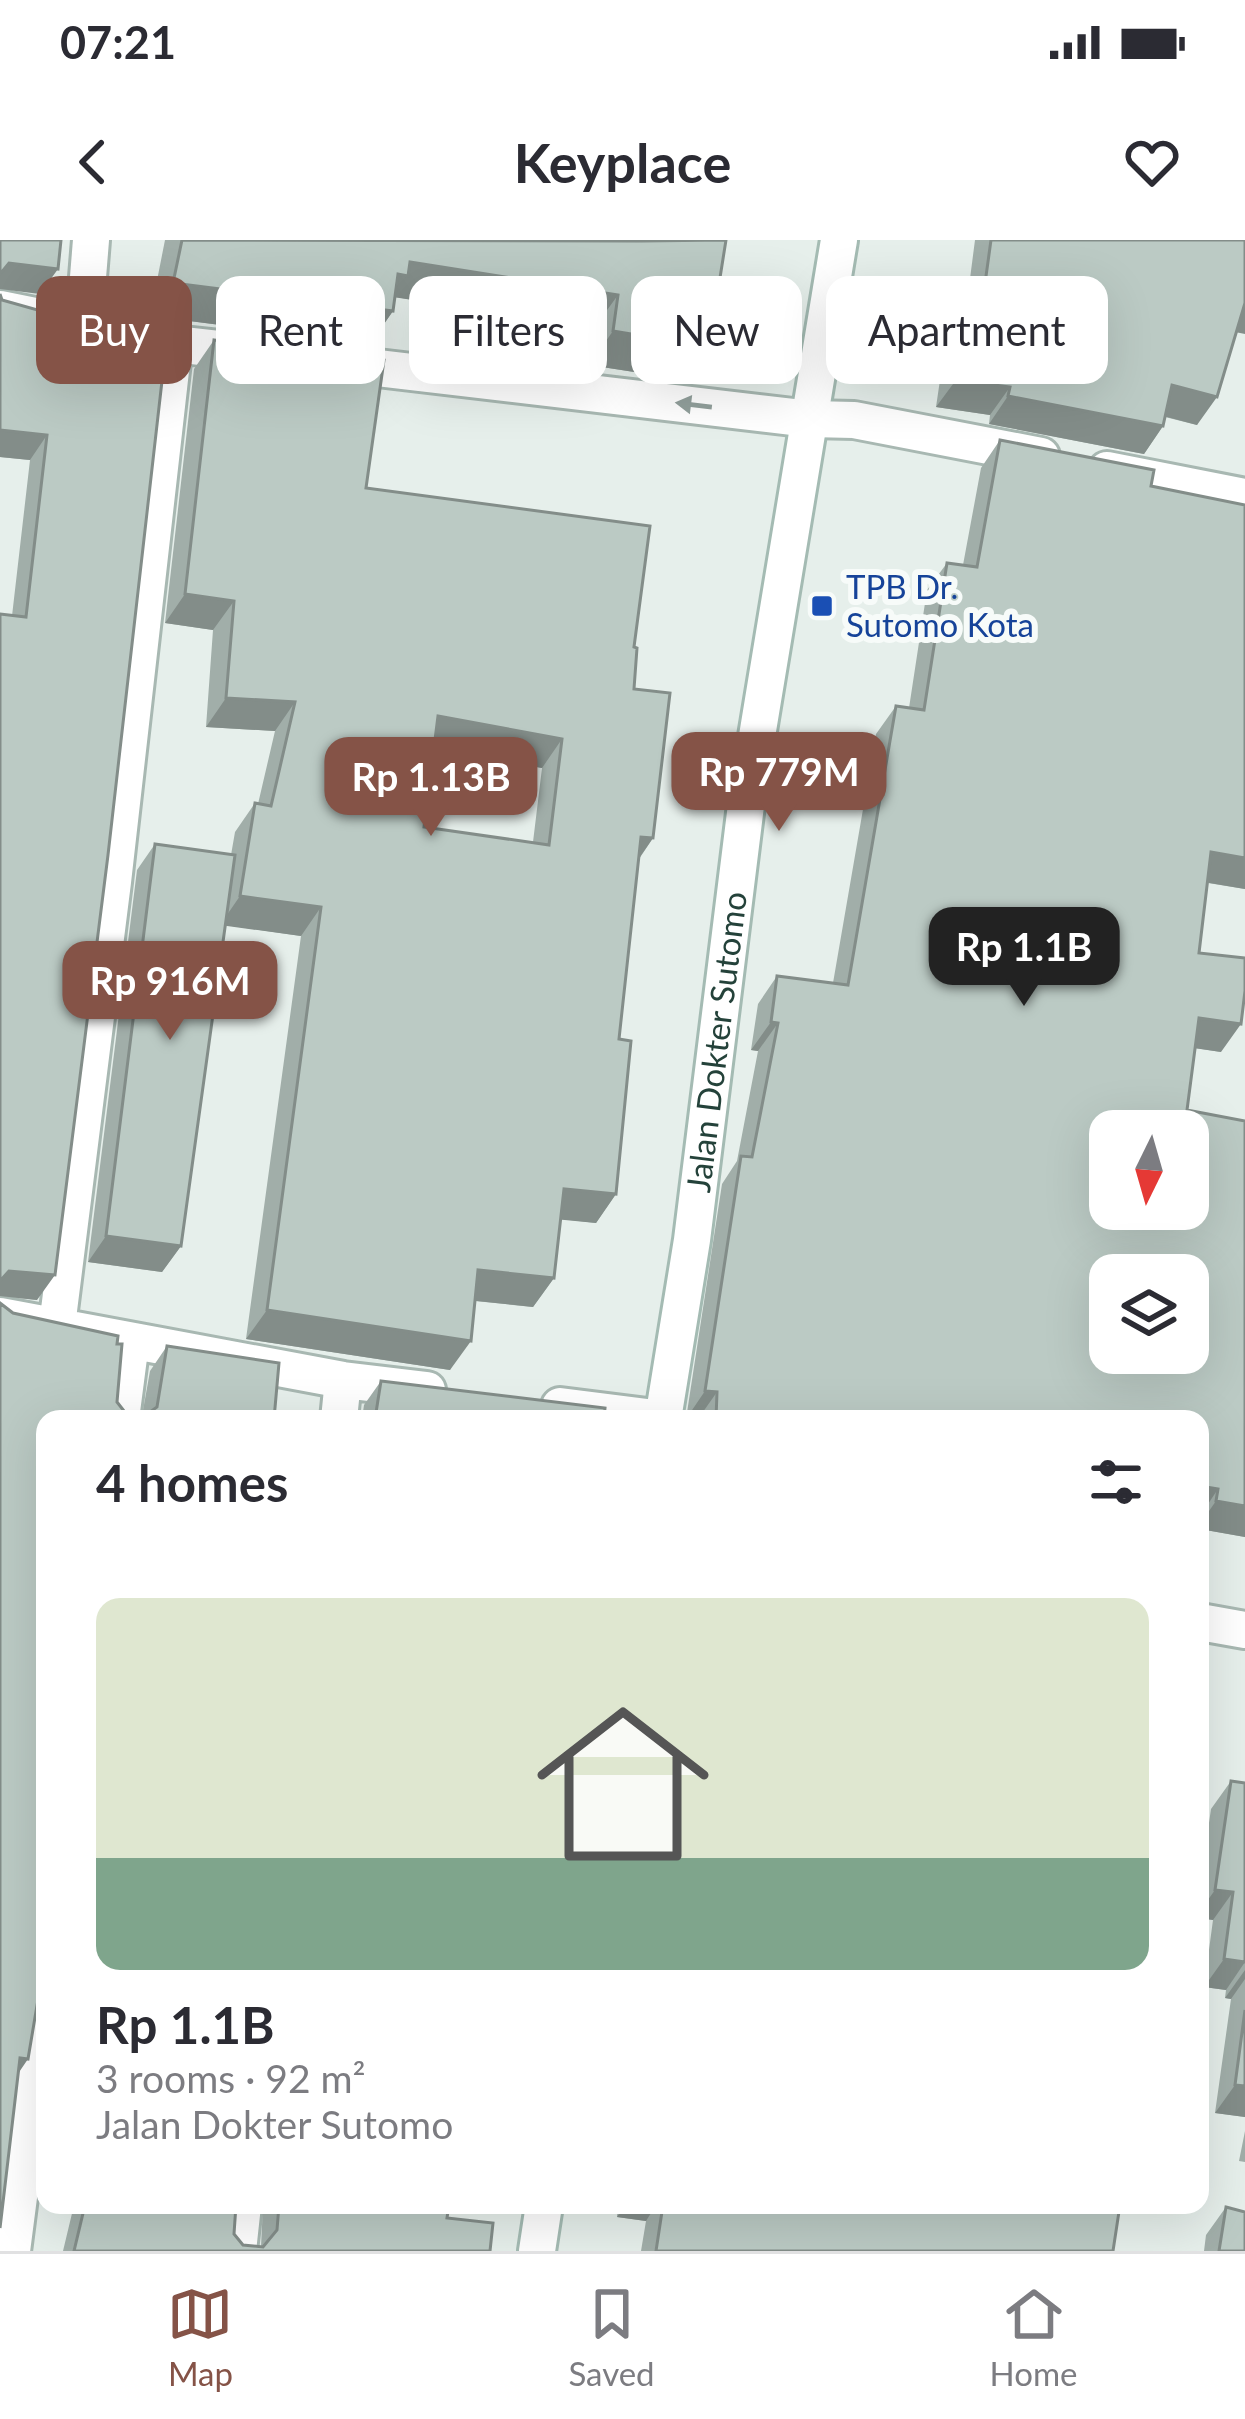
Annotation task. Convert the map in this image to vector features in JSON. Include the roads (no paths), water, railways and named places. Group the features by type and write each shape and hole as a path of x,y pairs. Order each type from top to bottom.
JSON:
{"street":[{"path":"88,276 91,240"},
{"name":"Jalan Dokter Sutomo","path":"664,1410 692,1240 747,797 839,240"},
{"path":"0,309 36,317"},
{"path":"192,346 810,419 854,419 1245,497"},
{"path":"57,1326 169,384"},
{"path":"0,1316 344,1380 458,1394"},
{"path":"122,1410 131,1342"},
{"path":"340,1410 344,1380"},
{"name":"Jalan Dokter Sutomo","path":"526,1402 590,1410"},
{"path":"1209,1624 1245,1630"},
{"path":"12,2251 16,2086 36,2024"},
{"path":"238,2251 242,2214"},
{"path":"537,2251 543,2214"}],"place":[{"name":"TPB Dr. Sutomo Kota","path":"822,606"}]}
